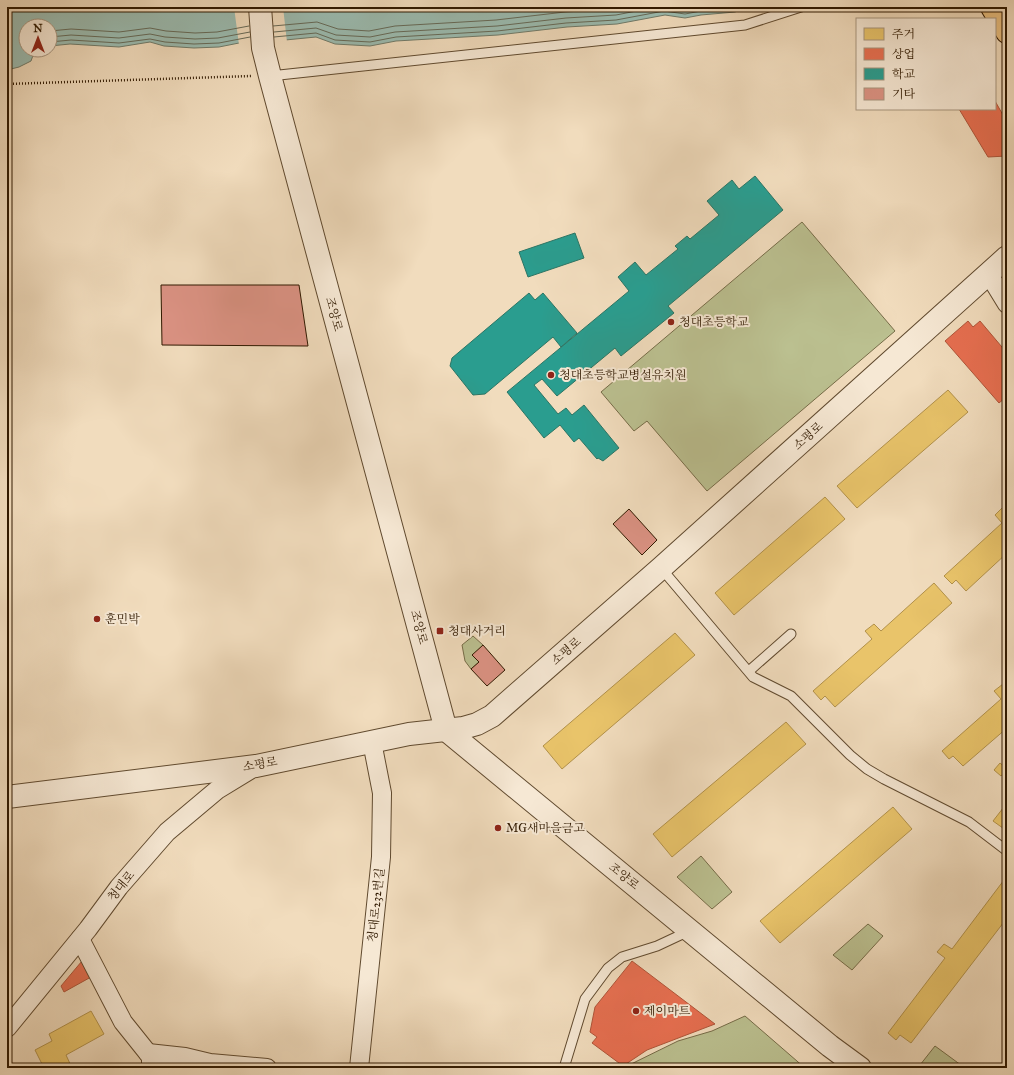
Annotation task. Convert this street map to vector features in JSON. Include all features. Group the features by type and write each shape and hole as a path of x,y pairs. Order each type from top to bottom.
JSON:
{"main road":[{"path":"992,7 1007,32"}],"street":[{"name":"조양로","path":"260,7 264,48 270,76 446,730 854,1066"},
{"name":"소평로","path":"7,797 256,766 409,734 446,730 478,724 492,716 661,568 1007,257"},
{"path":"988,274 1007,304"},
{"name":"청대로232번길","path":"359,1068 381,857 382,794 372,742"},
{"name":"청대로","path":"7,1028 80,939 119,888 167,832 217,790 256,766"},
{"path":"80,939 123,1022 150,1061 185,1057 210,1065 267,1068"}],"lane":[{"path":"270,76 745,26 801,7"},
{"path":"661,568 753,677 791,696 866,769 969,822 1007,851"},
{"path":"748,671 791,634"},
{"path":"564,1068 585,999 608,968 622,957 657,946 690,930"}],"path":[{"path":"7,84 270,76"}],"green space":[{"path":"802,222 895,331 707,491 647,421 634,431 601,392"},
{"path":"473,636 483,645 473,655 479,662 471,669 465,661 462,645"},
{"path":"701,856 732,892 712,909 677,877"},
{"path":"868,924 883,936 852,970 833,955"},
{"path":"745,1016 805,1068 623,1068 678,1041 712,1031"},
{"path":"935,1046 965,1068 924,1068 920,1065"}],"water":[{"path":"7,7 748,7 735,12 685,18 665,15 617,24 567,27 498,35 396,41 370,46 335,44 316,37 275,41 249,41 219,47 194,48 164,46 150,42 119,47 70,44 58,45 58,18 18,18 18,58 32,58 31,61 19,67 7,70"}],"pier":[{"path":"234,7 283,7 287,42 249,43 239,45"}],"building: 주거":[{"path":"948,390 968,412 857,508 837,486"},
{"path":"825,497 845,519 734,615 715,593"},
{"path":"1003,507 1007,511 1007,553 966,591 956,580 952,584 944,576 1002,523 995,515"},
{"path":"934,583 952,603 835,707 825,696 821,700 813,691 872,639 865,631 874,624 881,631"},
{"path":"675,633 695,655 562,769 543,746"},
{"path":"1003,684 1007,689 1007,728 963,766 953,756 949,759 942,751 1001,699 994,691"},
{"path":"786,722 806,744 672,857 653,834"},
{"path":"1000,763 1007,769 1001,776 994,770"},
{"path":"1007,803 1007,831 993,821"},
{"path":"893,807 912,829 780,943 760,921"},
{"path":"1007,876 1007,918 911,1043 900,1035 896,1040 888,1033 945,958 937,952 944,944 952,949"},
{"path":"91,1011 104,1034 66,1055 72,1068 44,1068 35,1050 52,1041 49,1034"}],"building: 상업":[{"path":"996,103 1007,122 1007,156 988,157 960,110 996,110"},
{"path":"968,321 973,327 980,321 1007,353 1007,400 1005,398 999,403 945,341"},
{"path":"82,961 91,977 64,992 61,986"},
{"path":"632,961 715,1024 647,1050 623,1066 592,1043 597,1037 590,1032 595,1007"}],"building: 학교":[{"path":"755,176 783,210 668,306 674,313 621,356 615,348 557,396 542,379 534,385 558,414 566,408 572,415 584,405 619,448 603,461 598,458 597,459 579,438 574,442 560,425 544,438 507,392 629,291 618,277 635,262 646,275 678,249 675,246 687,236 690,239 719,215 707,201 732,180 739,189"},
{"path":"575,233 584,258 528,277 519,252"},
{"path":"529,293 535,300 543,293 577,333 561,347 553,337 485,394 473,395 450,366 452,358"}],"building: 기타":[{"path":"161,285 299,285 308,346 162,345"},
{"path":"629,509 657,540 642,555 613,524"},
{"path":"483,645 505,670 487,686 471,669 479,662 472,655"}],"place":[{"name":"청대초등학교","path":"671,322"},
{"name":"청대초등학교병설유치원","path":"551,375"},
{"name":"훈민박","path":"97,619"},
{"name":"청대사거리","path":"440,631"},
{"name":"MG새마을금고","path":"498,828"},
{"name":"제이마트","path":"636,1011"}]}
